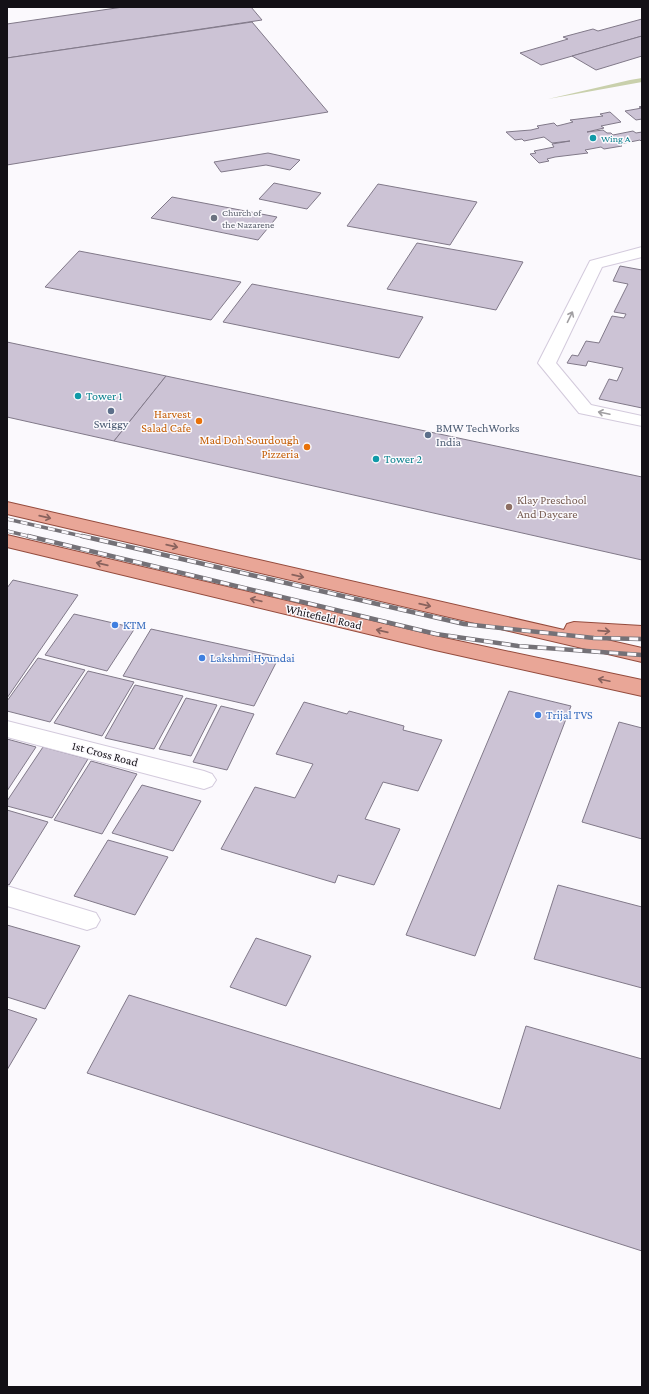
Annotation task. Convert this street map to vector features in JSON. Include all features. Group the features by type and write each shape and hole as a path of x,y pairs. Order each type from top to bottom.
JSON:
{"main road":[{"path":"7,508 642,655"},
{"name":"Whitefield Road","path":"7,541 435,643 642,688"},
{"path":"129,570 149,541"},
{"path":"190,584 208,555"},
{"path":"509,625 642,633"}],"street":[{"path":"642,252 596,264 547,363 586,409 642,421"},
{"name":"1st Cross Road","path":"7,729 204,780"},
{"path":"7,896 87,920"}],"green space":[{"path":"642,78 642,82 548,99 630,80"}],"building":[{"path":"123,7 251,7 262,20 7,58 7,24"},
{"path":"642,19 642,36 541,65 520,53 568,39 563,37 593,29 598,31"},
{"path":"252,22 328,112 7,165 7,58"},
{"path":"642,36 642,56 596,70 572,56"},
{"path":"642,108 642,119 636,120 625,111"},
{"name":"Wing A","path":"610,112 621,122 601,126 604,128 587,132 603,130 613,135 633,131 636,133 642,132 642,142 640,140 620,144 622,146 604,149 601,147 585,150 588,153 555,157 547,159 549,161 539,163 530,154 536,153 534,151 554,147 552,144 570,141 552,143 544,137 524,141 522,139 515,140 506,132 531,130 539,128 537,126 554,123 557,126 573,122 570,120 603,116 600,114"},
{"path":"268,153 300,160 290,170 266,165 221,172 214,162"},
{"path":"274,183 321,193 307,209 259,199"},
{"path":"378,184 477,202 450,245 347,226"},
{"name":"Church of the Nazarene","path":"172,197 277,217 258,240 151,218"},
{"path":"417,243 523,262 496,310 387,289"},
{"path":"79,251 241,282 211,320 45,287"},
{"path":"620,266 642,270 642,408 599,399 609,379 617,381 623,368 588,361 586,366 567,363 572,355 578,356 586,341 599,343 612,316 624,318 626,314 614,312 628,284 613,281"},
{"path":"252,284 423,317 399,358 223,322"},
{"name":"Tower 1","path":"7,342 166,376 114,441 7,417"},
{"name":"Tower 2","path":"166,376 642,477 642,560 114,441"},
{"path":"13,580 78,595 7,698 7,588"},
{"path":"74,614 135,628 107,671 45,655"},
{"path":"151,629 279,657 254,706 123,676"},
{"path":"38,658 85,670 50,722 7,711 7,701"},
{"path":"88,671 134,682 102,736 54,723"},
{"path":"135,685 183,696 154,749 105,738"},
{"path":"509,691 571,706 475,956 406,935"},
{"path":"186,698 217,705 191,756 159,749"},
{"path":"304,702 347,714 349,711 404,726 403,730 442,740 418,791 383,782 365,819 400,829 374,885 338,875 335,883 221,849 255,787 295,798 313,764 276,754"},
{"path":"221,706 254,714 227,770 193,762"},
{"path":"619,722 642,728 642,839 582,822"},
{"path":"7,739 36,747 7,791"},
{"path":"43,747 88,759 52,818 7,806 7,801"},
{"path":"91,761 137,774 102,834 54,820"},
{"path":"142,785 201,801 173,851 112,833"},
{"path":"7,810 48,822 9,885 7,884"},
{"path":"108,840 168,857 135,915 74,896"},
{"path":"558,885 642,907 642,988 534,959"},
{"path":"7,925 80,946 45,1009 7,997"},
{"path":"256,938 311,956 286,1006 230,987"},
{"path":"129,995 500,1109 526,1026 642,1059 642,1251 87,1073"},
{"path":"7,1009 37,1019 7,1070"}],"railway":[{"path":"7,519 86,537"},
{"path":"7,531 32,537"},
{"path":"28,536 436,634 518,646 642,655"},
{"path":"82,536 464,624 594,638 642,639"}],"place":[{"name":"Wing A","path":"593,138"},
{"name":"Church of the Nazarene","path":"214,218"},
{"name":"Tower 1","path":"78,396"},
{"name":"Swiggy","path":"111,411"},
{"name":"Harvest Salad Cafe","path":"199,421"},
{"name":"BMW TechWorks India","path":"428,435"},
{"name":"Mad Doh Sourdough Pizzeria","path":"307,447"},
{"name":"Tower 2","path":"376,459"},
{"name":"Klay Preschool And Daycare","path":"509,507"},
{"name":"KTM","path":"115,625"},
{"name":"Lakshmi Hyundai","path":"202,658"},
{"name":"Trijal TVS","path":"538,715"}]}
